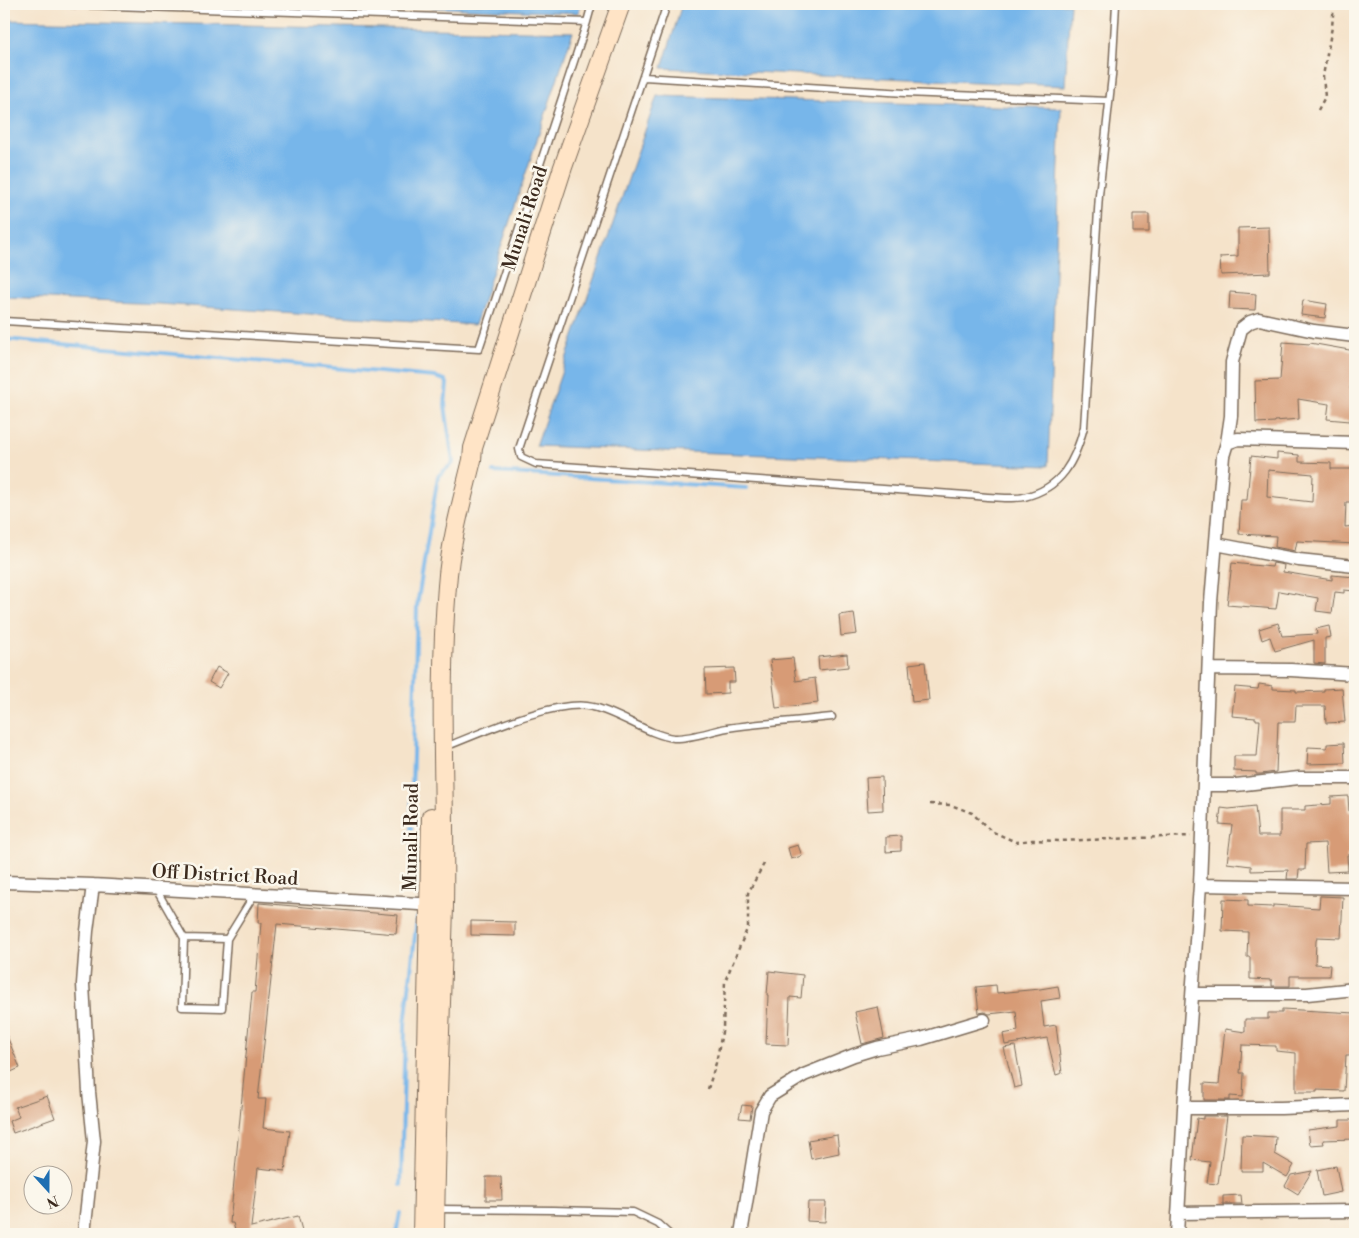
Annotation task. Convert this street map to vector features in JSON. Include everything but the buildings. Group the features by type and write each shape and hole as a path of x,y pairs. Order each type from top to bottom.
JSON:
{"main road":[{"name":"Munali Road","path":"437,905 447,584 454,537 472,460 473,448 563,167 621,4"},
{"name":"Munali Road","path":"422,1234 429,1209 440,1012 437,905 437,583 445,535 463,458 473,448"},
{"name":"Munali Road","path":"429,1209 435,1234"}],"street":[{"path":"1177,1234 1200,885 1212,602 1223,456 1227,444 1231,416 1232,362 1241,329 1250,322 1259,319 1314,331 1355,336"},
{"path":"1227,444 1238,439 1355,443"},
{"path":"1216,544 1299,560 1355,566"},
{"path":"1209,669 1291,670 1355,674"},
{"path":"1204,785 1236,785 1299,778 1355,778"},
{"name":"Off District Road","path":"4,882 93,885 437,905"},
{"path":"84,1234 94,1141 89,1092 83,984 86,931 93,885"},
{"path":"1200,885 1355,888"},
{"path":"1193,994 1307,994 1355,988"},
{"path":"741,1234 761,1111 770,1096 804,1075 854,1055 877,1048 922,1039 984,1020"},
{"path":"1184,1108 1281,1108 1355,1105"},
{"path":"1178,1213 1355,1211"}],"lane":[{"path":"54,4 587,22"},
{"path":"4,321 479,349 592,4"},
{"path":"667,4 644,78 518,449 520,457 536,464 1023,498 1044,490 1066,473 1078,449 1084,427 1098,195 1112,76 1116,4"},
{"path":"644,78 1109,101"},
{"path":"442,748 511,722 563,706 591,706 608,711 659,734 675,738 726,728 832,717"},
{"path":"156,889 184,938 182,1007 222,1008 227,939 254,895"},
{"path":"184,938 227,939"},
{"path":"429,1209 634,1212 658,1224 670,1234"}],"path":[{"path":"1318,110 1325,97 1323,76 1334,4"},
{"path":"930,804 951,805 972,813 991,830 1016,842 1032,840 1059,842 1202,835"},
{"path":"708,1089 716,1063 723,1027 725,982 748,927 748,893 765,862"}],"water":[{"path":"331,4 581,4 578,13"},
{"path":"682,4 1070,4 1065,86 662,68"},
{"path":"4,20 573,32 475,325 159,304 4,297"},
{"path":"657,96 1061,108 1048,466 536,446"}],"waterway":[{"path":"4,339 435,377 445,380 447,383 445,405 453,463 438,476 417,606 411,830 412,869 416,885"},
{"path":"493,472 746,488"},
{"path":"401,1185 405,1024 417,918"},
{"path":"396,1234 400,1213"}]}
